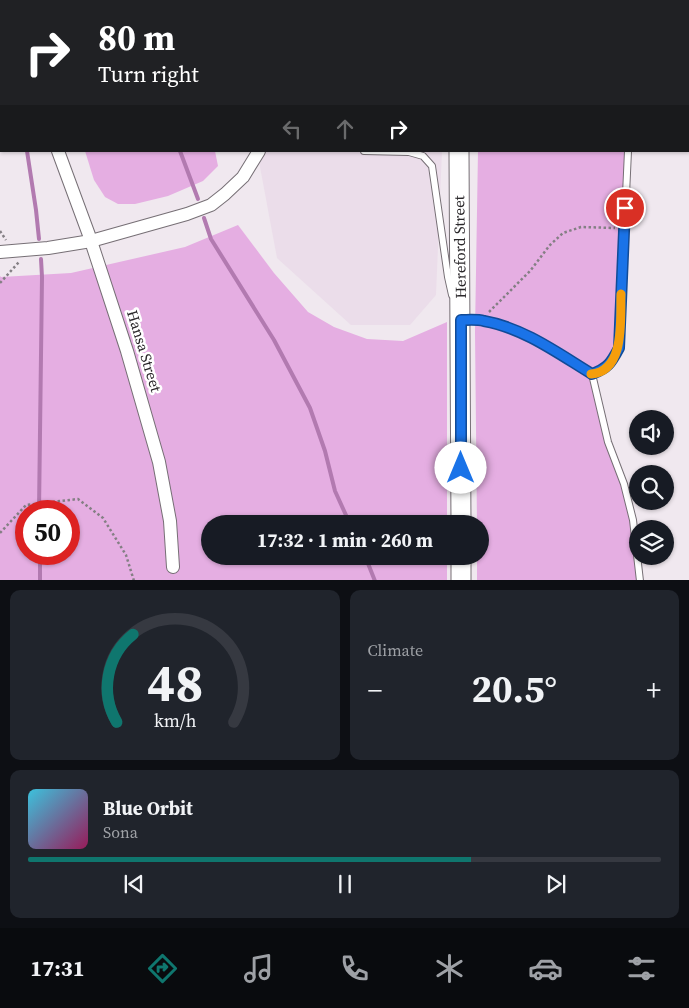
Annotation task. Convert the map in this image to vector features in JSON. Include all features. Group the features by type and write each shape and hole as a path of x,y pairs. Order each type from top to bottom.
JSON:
{"main road":[{"name":"Hereford Street","path":"459,152 461,515"},
{"path":"461,565 461,580"}],"street":[{"name":"Hansa Street","path":"58,152 128,351 159,462 170,521 174,567"},
{"path":"0,252 48,248 91,241 187,214 211,205 243,177 258,152"}],"lane":[{"path":"409,152 423,156 432,166 448,277 453,300 461,320 482,320 500,324 532,338 592,374 608,442 624,484 633,520 640,580"},
{"path":"592,374 604,370 619,348 628,152"}],"path":[{"path":"482,320 530,271 550,244 563,233 581,227 624,228"},
{"path":"0,283 30,250"},
{"path":"0,533 26,505 78,499 103,518 126,555 134,580"}],"shaded area":[{"path":"85,152 215,152 218,166 203,181 168,196 135,204 118,204 105,197 94,180"},
{"path":"257,152 442,152 436,295 410,325 351,325 277,258"},
{"path":"478,152 628,152 619,348 611,363 592,375 608,442 624,484 630,520 629,565 638,565 640,580 477,580 477,565 489,565 489,515 477,515 475,332"},
{"path":"238,225 274,273 308,312 334,327 367,339 403,341 447,322 447,515 201,515 201,565 447,565 447,580 0,580 0,276 71,273 185,247"}],"waterway":[{"path":"27,152 39,239"},
{"path":"180,152 198,199"},
{"path":"204,218 211,239 274,340 310,408 325,451 335,491 346,515"},
{"path":"39,500 41,259"},
{"path":"40,565 40,580"},
{"path":"369,565 375,580"}],"slow traffic":[{"path":"591,374 604,370 619,348 621,294"}],"route":[{"path":"461,468 461,320 482,320 500,324 532,338 592,374 604,370 619,348 625,208"}]}
